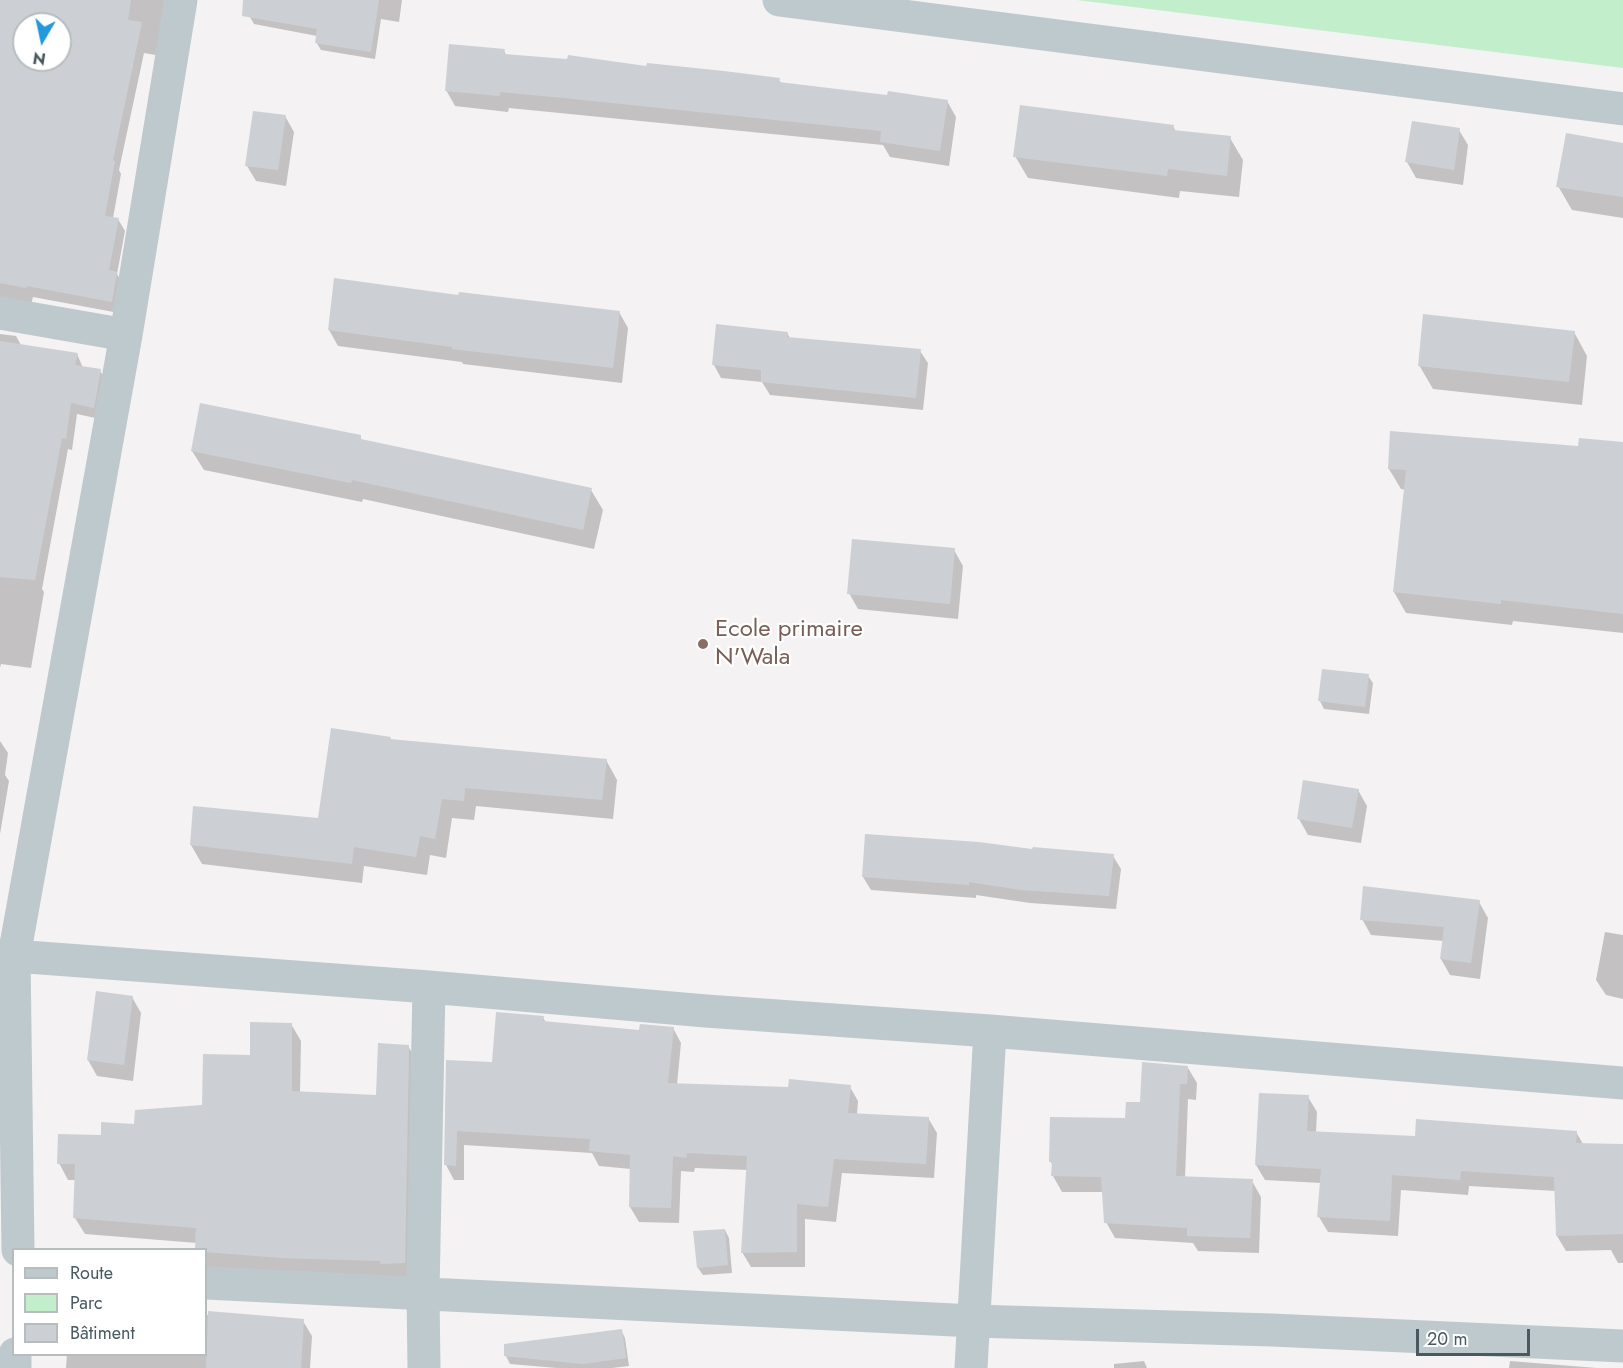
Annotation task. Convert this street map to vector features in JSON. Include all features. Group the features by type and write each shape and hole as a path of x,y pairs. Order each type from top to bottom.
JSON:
{"street":[{"path":"18,1248 7,956 126,335 181,0"},
{"path":"779,0 1623,109"},
{"path":"0,313 126,335"},
{"path":"7,956 990,1031 1623,1083"},
{"path":"424,1368 423,1293 429,987"},
{"path":"971,1368 990,1031"},
{"path":"207,1283 974,1321 1272,1330 1623,1346"}],"green space":[{"path":"1077,0 1623,0 1623,68"}],"building":[{"path":"0,0 131,0 128,20 142,22 113,160 115,161 105,216 119,218 109,270 117,272 112,302 27,286 26,288 0,283"},
{"path":"243,0 379,0 371,52 315,43 317,29 242,16"},
{"path":"449,44 505,49 504,54 567,59 568,55 646,66 647,63 724,71 780,78 779,82 887,95 888,91 948,100 940,151 880,142 881,131 500,92 500,96 445,91"},
{"path":"1020,105 1174,125 1173,130 1231,136 1227,176 1168,169 1167,176 1013,157"},
{"path":"253,111 286,115 278,170 245,166"},
{"path":"1412,121 1460,128 1454,170 1405,162"},
{"path":"1566,133 1623,143 1623,197 1556,187"},
{"path":"334,278 458,295 459,292 620,311 613,368 452,349 452,347 328,330"},
{"path":"1423,314 1575,331 1569,382 1418,366"},
{"path":"716,324 788,332 787,337 921,349 916,398 761,382 761,370 712,365"},
{"path":"0,341 78,353 75,365 101,369 94,408 71,403 66,439 62,438 35,580 0,577"},
{"path":"200,403 361,435 361,439 592,488 583,530 352,480 351,483 191,451"},
{"path":"1390,431 1578,446 1579,438 1623,442 1623,614 1501,600 1501,604 1393,592 1406,470 1388,469"},
{"path":"852,539 955,548 950,604 847,594"},
{"path":"1322,669 1369,674 1365,707 1318,701"},
{"path":"331,728 391,737 390,739 607,759 602,800 465,788 464,801 442,799 435,839 420,836 416,857 354,847 352,864 190,845 193,806 318,818"},
{"path":"1303,780 1359,789 1352,828 1297,819"},
{"path":"865,834 1114,854 1109,896 1021,890 969,882 969,885 862,877"},
{"path":"1363,886 1480,900 1471,963 1440,959 1444,927 1360,920"},
{"path":"96,991 133,996 124,1065 87,1060"},
{"path":"496,1012 544,1016 543,1021 639,1030 640,1024 674,1027 668,1083 788,1087 789,1079 851,1085 848,1113 929,1117 926,1164 834,1159 828,1207 797,1204 797,1252 741,1253 747,1156 687,1153 686,1158 673,1156 671,1208 629,1207 630,1155 589,1151 590,1139 457,1131 456,1166 444,1165 446,1060 492,1062"},
{"path":"250,1022 292,1023 292,1091 376,1095 378,1043 409,1045 405,1263 380,1264 380,1261 281,1258 207,1252 207,1248 195,1248 196,1228 73,1218 75,1164 57,1164 58,1134 101,1135 101,1122 134,1124 135,1110 202,1105 203,1054 250,1055"},
{"path":"1142,1062 1188,1066 1187,1084 1180,1084 1176,1176 1253,1179 1250,1238 1187,1236 1187,1228 1104,1223 1101,1177 1051,1176 1050,1117 1125,1118 1126,1102 1140,1102"},
{"path":"1259,1093 1309,1095 1307,1131 1415,1136 1416,1119 1577,1131 1576,1143 1623,1144 1623,1234 1556,1236 1554,1177 1461,1171 1460,1180 1392,1175 1390,1221 1317,1217 1321,1169 1255,1165"},
{"path":"725,1229 728,1265 697,1268 693,1231"},
{"path":"208,1311 304,1319 301,1368 206,1368"},
{"path":"622,1329 626,1358 583,1364 504,1356 504,1344"}],"place":[{"name":"Ecole primaire N'Wala","path":"703,644"}]}
